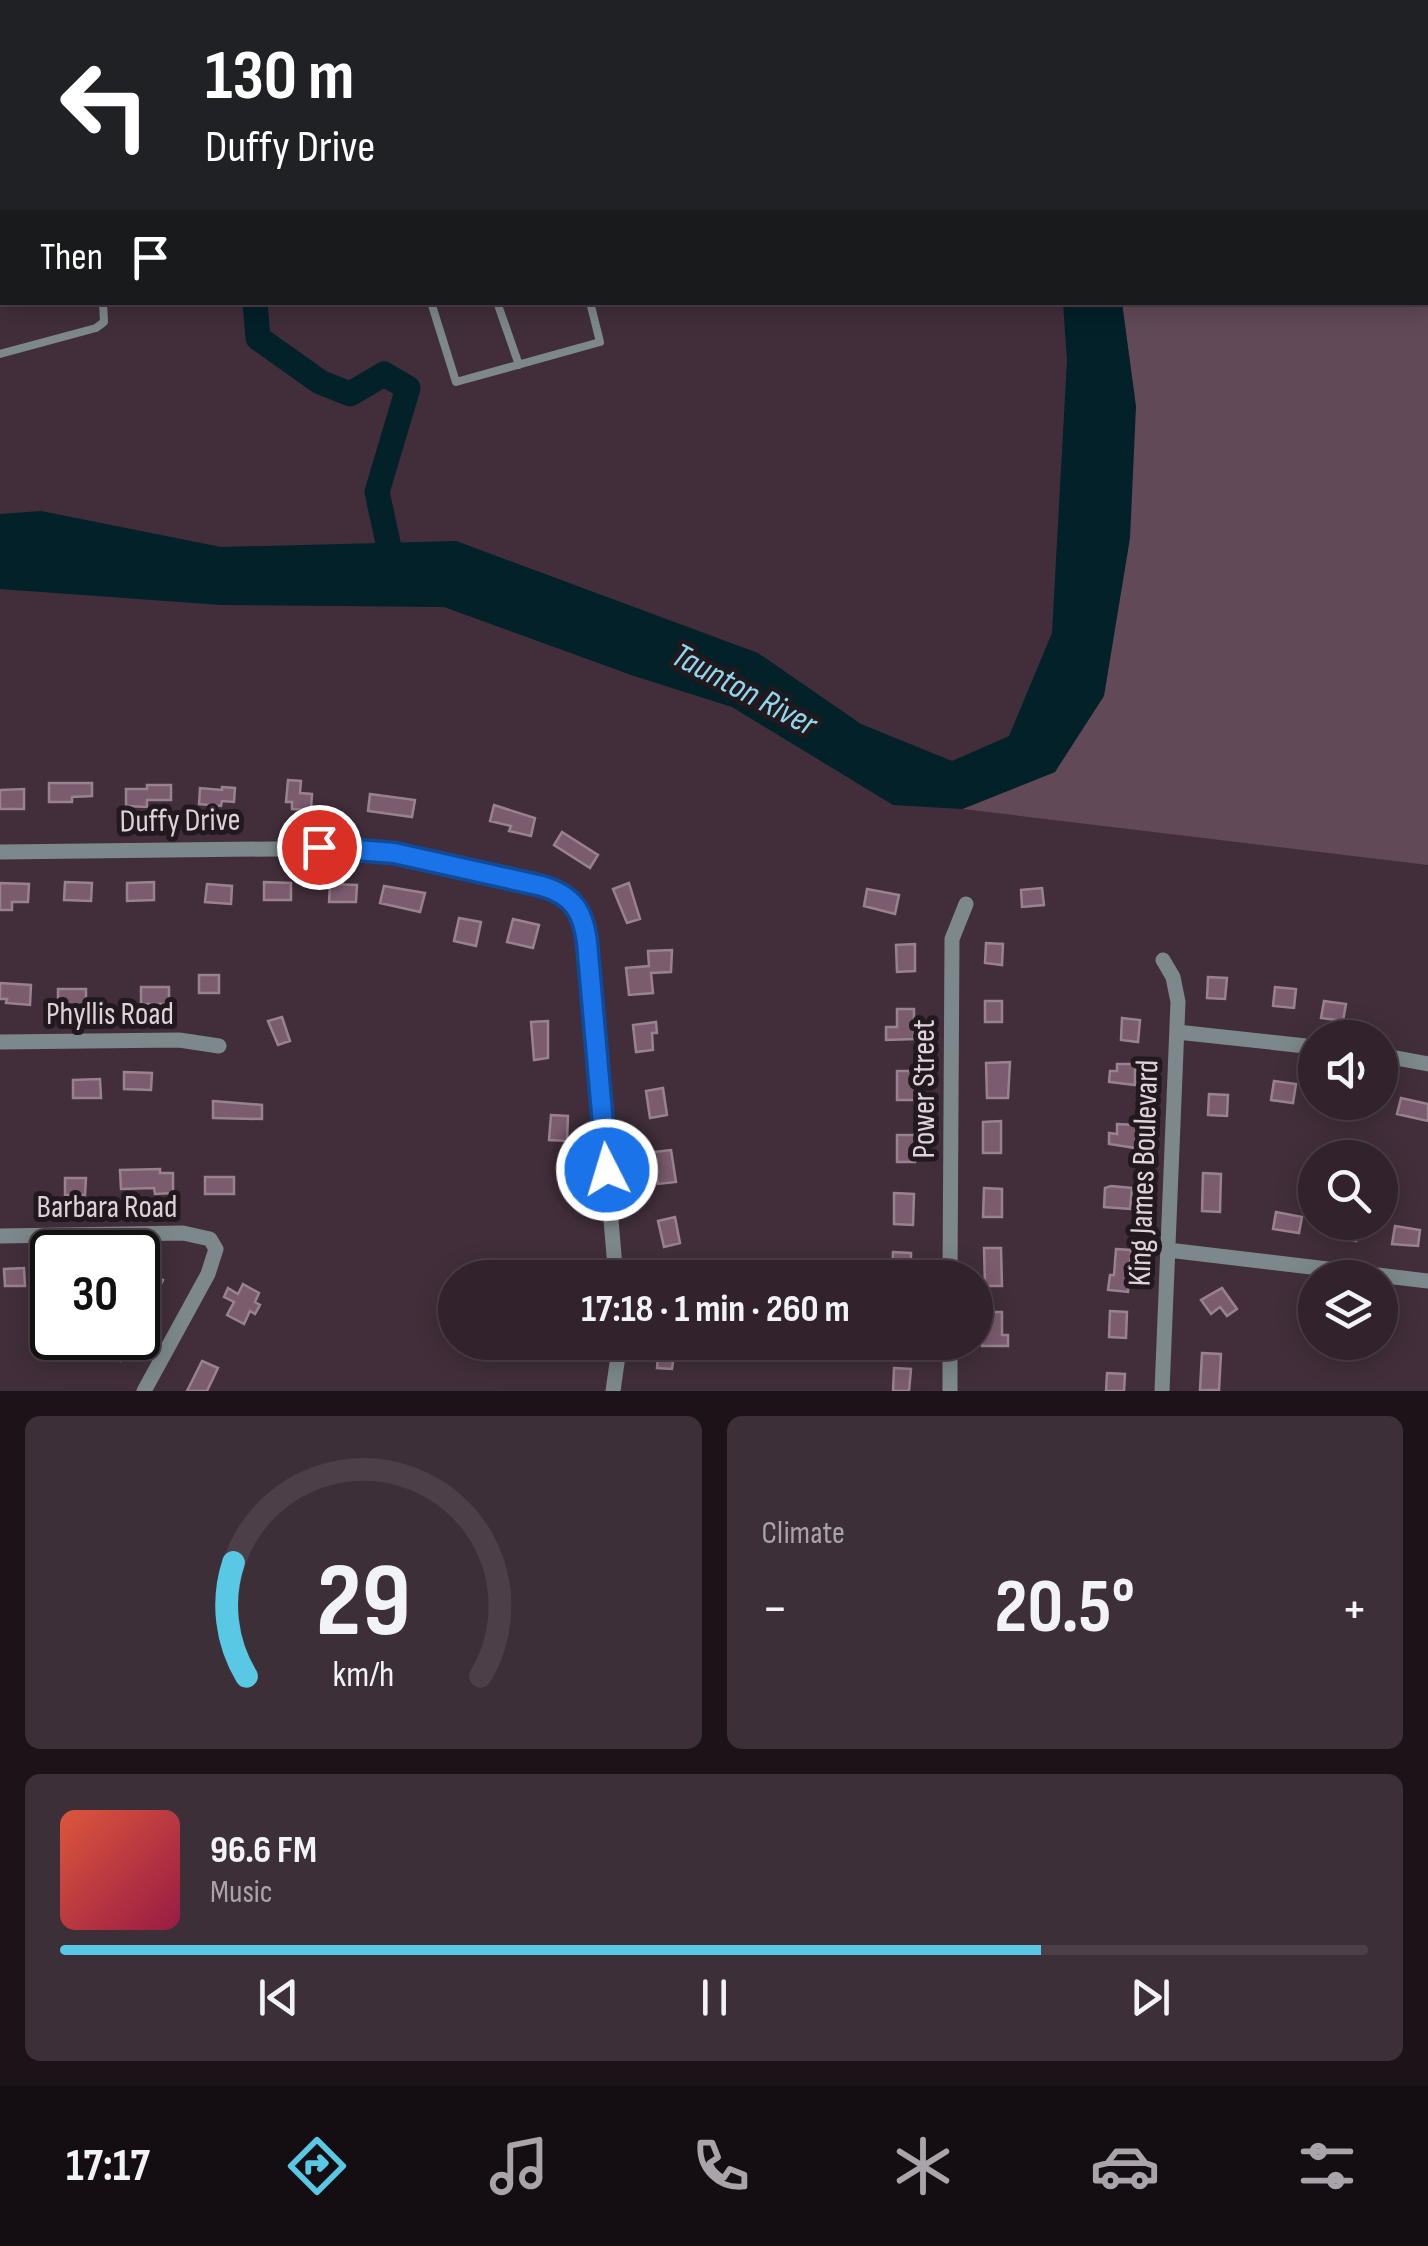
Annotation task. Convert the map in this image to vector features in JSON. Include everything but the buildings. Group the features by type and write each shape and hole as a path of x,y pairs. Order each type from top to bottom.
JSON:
{"street":[{"name":"Duffy Drive","path":"0,852 356,848 542,886 567,896 582,918 587,942 614,1260"},
{"name":"Power Street","path":"950,1260 952,939 966,904"},
{"name":"King James Boulevard","path":"1162,1391 1178,991 1163,960"},
{"path":"1177,1032 1298,1045"},
{"name":"Phyllis Road","path":"0,1042 179,1040 219,1046"},
{"path":"1398,1059 1428,1064"},
{"name":"Barbara Road","path":"0,1236 182,1233 202,1235 212,1242 216,1257 144,1391"},
{"path":"1168,1250 1428,1281"},
{"path":"614,1391 618,1360"},
{"path":"950,1360 950,1391"}],"lane":[{"path":"0,354 96,328 104,322 103,305"},
{"path":"432,305 456,382 600,342 591,305"},
{"path":"498,305 518,365"}],"shaded area":[{"path":"1122,305 1428,305 1428,865 963,809 1055,772 1136,407"}],"water":[{"name":"Taunton River","path":"1063,305 1122,305 1136,407 1130,538 1104,696 1055,772 962,809 893,805 732,707 444,607 221,605 0,589 0,514 41,511 221,547 456,541 758,653 861,724 952,761 1009,736 1052,633 1067,360"}],"waterway":[{"path":"255,305 258,338 320,382 350,394 384,374 408,388 377,492 394,570"}],"route":[{"path":"319,847 394,853 542,886 560,891 573,902 582,918 587,942 607,1170"}]}
